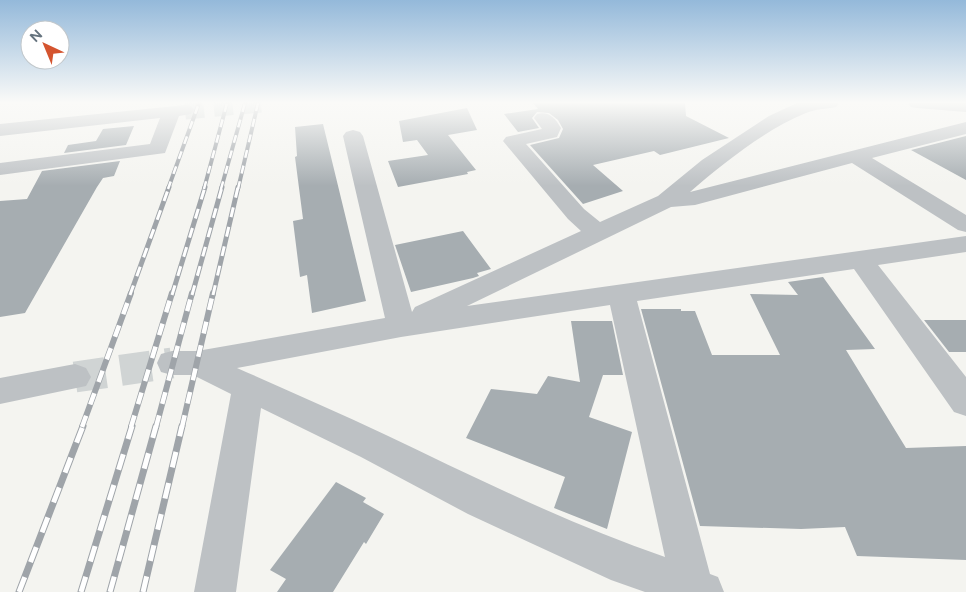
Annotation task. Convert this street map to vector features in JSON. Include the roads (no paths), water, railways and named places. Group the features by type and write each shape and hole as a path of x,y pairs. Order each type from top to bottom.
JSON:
{"street":[{"path":"0,170 158,149 168,131"},
{"path":"551,131 550,134 514,141 576,214 598,233"},
{"path":"401,326 666,201 709,164 760,131"},
{"path":"666,201 695,198 956,131"},
{"path":"353,136 401,326"},
{"path":"856,156 966,225"},
{"path":"697,591 611,559 480,501 373,446 248,386 185,363 401,326 966,244"},
{"path":"860,259 966,402"},
{"path":"621,294 697,591"},
{"path":"0,391 75,377"},
{"path":"215,592 248,386"}],"tunnel":[{"path":"75,377 172,363"}],"railway":[{"path":"168,189 189,131"},
{"path":"204,189 220,131"},
{"path":"221,189 237,131"},
{"path":"238,189 252,131"},
{"path":"130,295 169,187"},
{"path":"172,295 205,187"},
{"path":"192,295 222,187"},
{"path":"213,295 238,187"},
{"path":"82,427 131,293"},
{"path":"131,427 172,293"},
{"path":"156,427 192,293"},
{"path":"182,427 213,293"},
{"path":"19,592 83,426"},
{"path":"81,592 132,426"},
{"path":"110,592 156,426"},
{"path":"143,592 182,426"}]}
